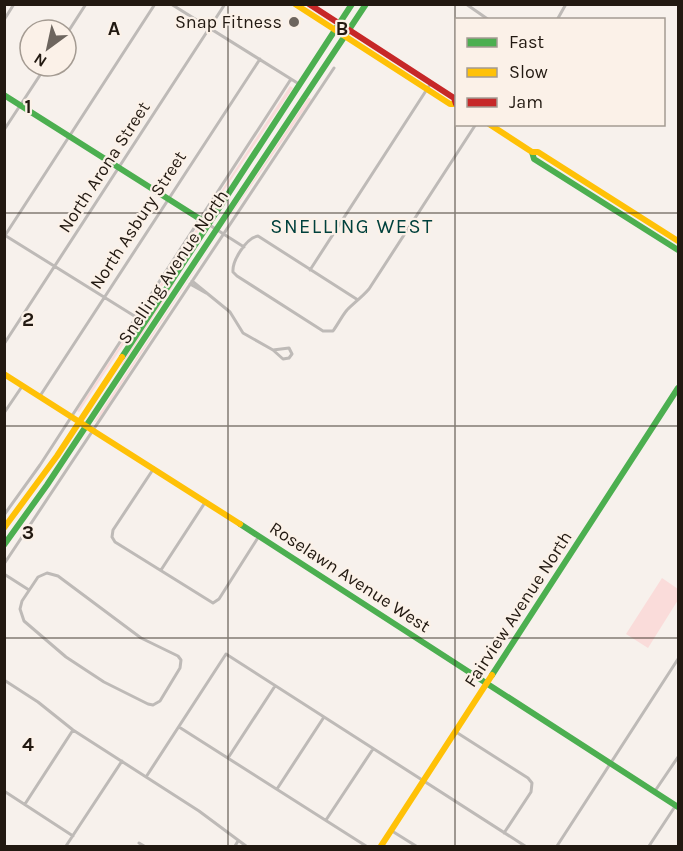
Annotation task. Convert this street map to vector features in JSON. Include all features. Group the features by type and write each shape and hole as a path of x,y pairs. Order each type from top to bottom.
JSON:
{"main road":[{"path":"295,4 338,27"},
{"path":"309,4 427,90 450,104 455,104"},
{"name":"Snelling Avenue North","path":"4,528 57,456 352,4"},
{"name":"Snelling Avenue North","path":"4,545 366,4"},
{"path":"346,33 431,83 455,101"},
{"path":"299,103 303,89 300,85"},
{"path":"4,95 200,219"},
{"path":"492,126 532,152 538,152 678,241"},
{"path":"532,152 534,159 678,250"},
{"path":"631,220 635,213"},
{"name":"Roselawn Avenue West","path":"4,374 206,501 677,806"},
{"name":"Fairview Avenue North","path":"381,846 678,388"}],"street":[{"path":"4,20 14,4"},
{"path":"77,18 86,4"},
{"path":"136,317 5,236 155,4"},
{"path":"171,4 300,85"},
{"name":"North Arona Street","path":"4,344 225,4"},
{"path":"466,4 486,18"},
{"path":"558,18 566,4"},
{"name":"North Asbury Street","path":"40,396 260,59"},
{"path":"4,564 334,68"},
{"path":"4,130 38,78"},
{"path":"5,513 291,79"},
{"path":"310,270 431,83"},
{"path":"308,90 316,96"},
{"path":"358,300 261,237 252,237 233,266 234,274 329,333 346,311 358,300 374,280 475,126"},
{"path":"200,219 244,247"},
{"path":"191,282 230,312 243,333 273,350 283,359 289,358 292,354 289,348 273,350"},
{"path":"4,413 23,385"},
{"path":"154,468 111,534 115,542 209,602 216,602 259,536"},
{"path":"160,571 206,501"},
{"path":"4,574 29,590"},
{"path":"54,574 141,638 178,656 181,666 158,703 148,704 104,682 55,649 22,618 21,605 29,590 41,575 54,574"},
{"path":"146,777 226,654 525,846"},
{"path":"557,846 678,659"},
{"path":"4,680 38,702 73,730 199,811 246,846"},
{"path":"228,758 275,686"},
{"path":"277,789 324,717"},
{"path":"179,727 366,846"},
{"path":"25,804 73,730"},
{"path":"456,732 528,778 532,783 531,792 504,833"},
{"path":"326,821 373,749"},
{"path":"655,791 678,757"},
{"path":"66,846 122,762"},
{"path":"4,791 73,836"},
{"path":"649,846 677,806"},
{"path":"392,831 416,846"},
{"path":"234,846 238,841"},
{"path":"139,843 144,846"}],"shaded area":[{"path":"290,86 293,88 206,217 212,205"},
{"path":"308,98 311,100 222,228"},
{"path":"199,225 201,227 79,412 77,411"},
{"path":"218,235 102,414 94,422"},
{"path":"173,282 175,283 122,366 121,365"},
{"path":"662,578 678,589 678,600 648,648 626,634"}],"traffic: fast":[{"path":"122,357 352,4"},
{"path":"4,545 47,485 366,4"},
{"path":"4,95 200,219"},
{"path":"532,152 534,159 678,250"},
{"path":"492,675 678,388"},
{"path":"240,524 678,807"}],"traffic: slow":[{"path":"295,4 450,104 455,104"},
{"path":"492,126 532,152 538,152 678,241"},
{"path":"4,528 57,456 122,357"},
{"path":"4,374 240,524"},
{"path":"381,846 492,675"}],"traffic: jam":[{"path":"309,4 454,98 455,101"}],"place":[{"name":"Snap Fitness","path":"294,22"}],"district":[{"name":"SNELLING WEST","path":"352,226"}]}
